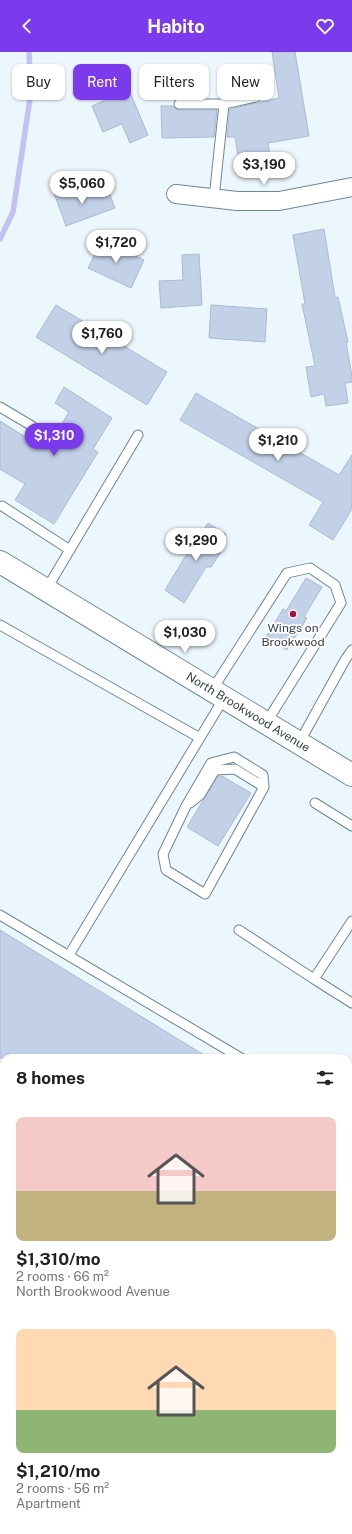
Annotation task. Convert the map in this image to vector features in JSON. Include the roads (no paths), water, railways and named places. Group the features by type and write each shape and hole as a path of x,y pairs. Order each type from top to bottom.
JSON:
{"street":[{"path":"176,194 237,201 279,201 352,187"},
{"name":"North Brookwood Avenue","path":"0,562 352,775"}],"lane":[{"path":"179,104 224,104 242,100"},
{"path":"214,198 224,104"},
{"path":"0,407 32,426"},
{"path":"46,590 138,435"},
{"path":"2,506 70,550"},
{"path":"69,955 200,738 218,694 287,573 310,568 335,585 341,603 266,724"},
{"path":"0,625 200,738"},
{"path":"299,743 352,650"},
{"path":"234,757 263,775 264,787 205,894 166,870 163,854 186,806 211,763 234,757"},
{"path":"315,803 352,826"},
{"path":"0,914 234,1054"},
{"path":"314,979 352,921"},
{"path":"239,930 352,1003"}],"waterway":[{"path":"0,239 13,212 31,92 29,52"}],"place":[{"name":"Wings on Brookwood","path":"293,614"}]}
